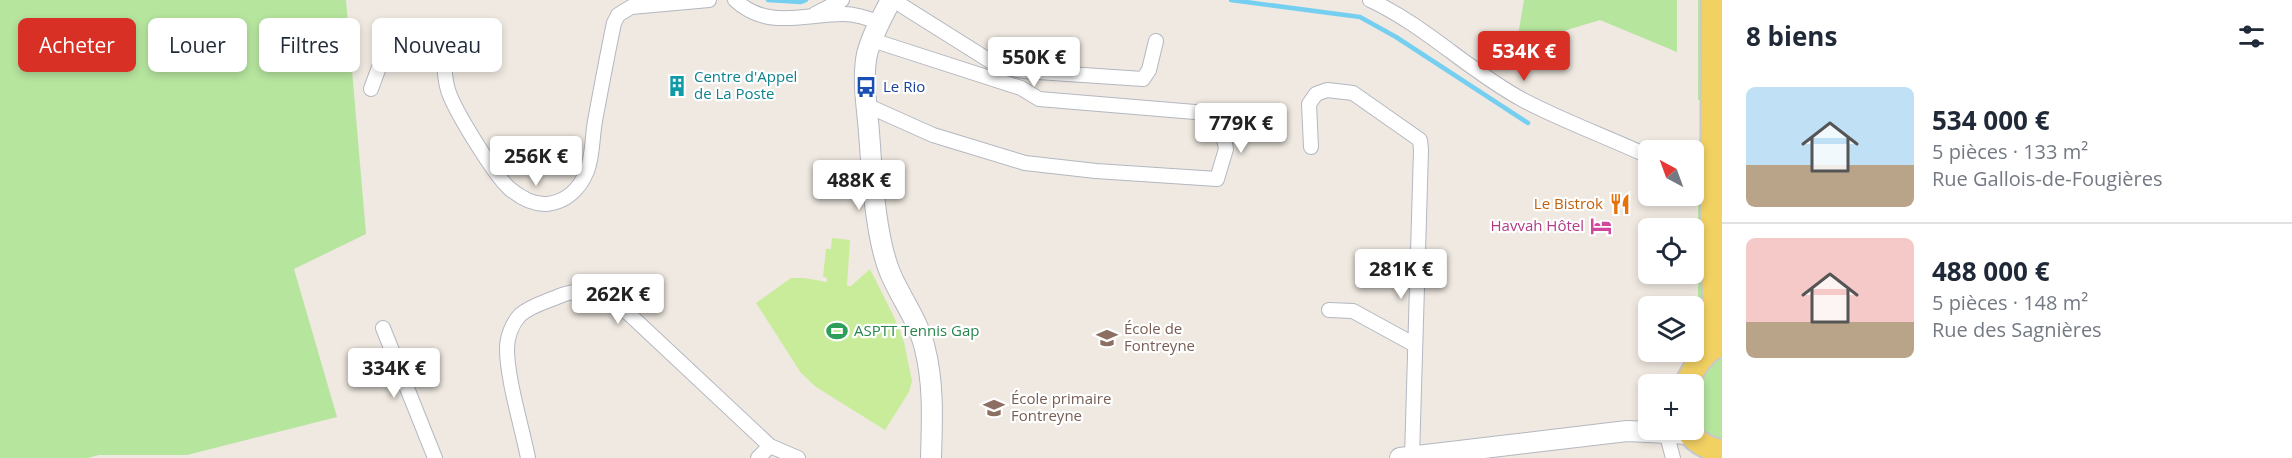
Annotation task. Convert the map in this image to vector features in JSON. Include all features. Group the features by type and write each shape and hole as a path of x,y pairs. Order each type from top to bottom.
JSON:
{"main road":[{"path":"892,0 876,31 866,66 872,170 885,257 891,275 919,330 928,362 932,397 931,458"},
{"path":"1691,374 1696,364 1716,346 1709,174 1713,0"},
{"path":"1722,248 1722,266"},
{"path":"1628,430 1638,426"},
{"path":"1406,457 1628,430 1638,432"},
{"path":"1690,440 1704,447 1722,451"}],"street":[{"path":"371,89 384,56 392,44 413,33 431,35 438,43 441,52 445,77 454,104 498,175 508,188 520,197 536,204 549,204 573,193 588,168 594,124 614,23 618,15 631,7 709,0"},
{"path":"735,0 744,8 772,19 844,14 876,31 1021,88 1039,99 1219,114 1226,149 1217,179 1096,171 1025,163 933,135 867,105"},
{"path":"808,18 842,0"},
{"path":"892,0 998,66 1023,71 1143,79 1149,70 1156,41"},
{"path":"1370,0 1397,12 1488,78 1523,100 1638,152"},
{"path":"1311,147 1309,104 1316,94 1327,90 1343,90 1353,93 1420,140 1415,345 1406,457"},
{"path":"528,458 509,367 507,349 509,336 521,314 535,305 581,290 589,290 604,296 628,313 770,446 798,458"},
{"path":"1329,310 1353,311 1415,345"},
{"path":"383,328 435,458"},
{"path":"1673,458 1687,440"},
{"path":"758,458 770,446"}],"green space":[{"path":"0,0 346,0 348,18 259,18 259,72 352,72 366,234 294,269 337,417 187,455 0,458"},
{"path":"1524,0 1677,0 1677,52 1600,20 1560,32 1530,49 1517,41"},
{"path":"1698,0 1708,0 1707,100 1698,100"},
{"path":"1704,188 1707,191 1708,303 1704,302 1704,296 1698,296 1698,284 1704,284 1704,218 1698,218 1698,206 1704,206"},
{"name":"ASPTT Tennis Gap","path":"832,238 850,240 847,286 851,286 870,269 904,342 912,381 909,392 885,430 816,387 801,373 756,303 791,278 827,282 827,278 823,277 826,249 831,249"},
{"path":"1722,356 1722,439 1704,429 1703,374"}],"waterway":[{"path":"768,0 801,2 806,0"},
{"path":"1231,0 1360,17 1396,37 1528,123"}],"place":[{"name":"Centre d'Appel de La Poste","path":"677,86"},
{"name":"Le Rio","path":"866,87"},
{"name":"Le Bistrok","path":"1620,204"},
{"name":"Havvah Hôtel","path":"1601,226"},
{"name":"ASPTT Tennis Gap","path":"837,331"},
{"name":"École de Fontreyne","path":"1107,338"},
{"name":"École primaire Fontreyne","path":"994,408"}]}
